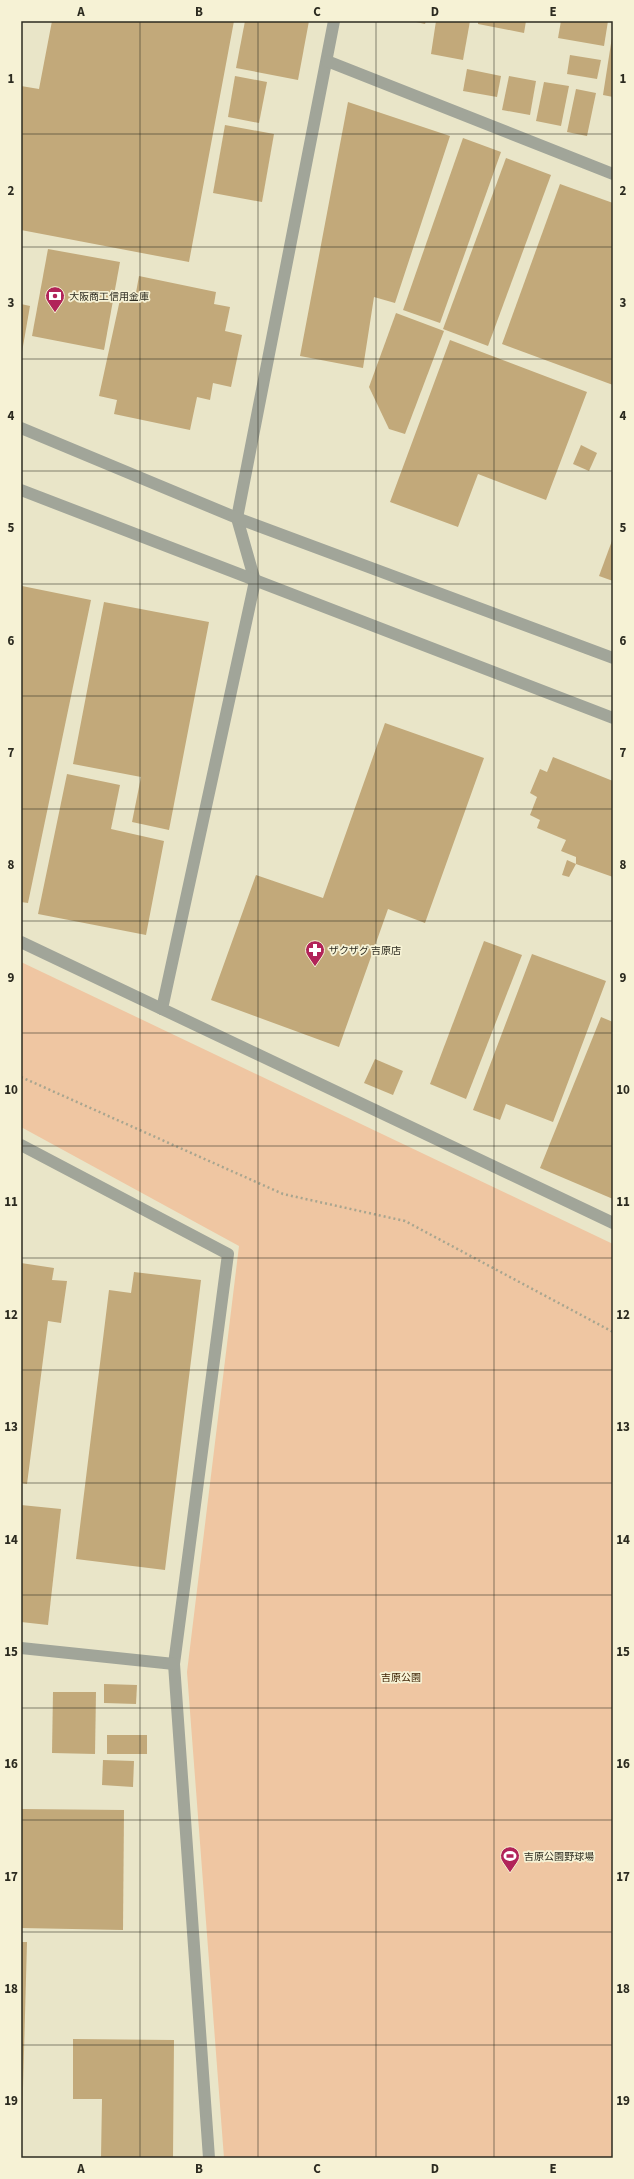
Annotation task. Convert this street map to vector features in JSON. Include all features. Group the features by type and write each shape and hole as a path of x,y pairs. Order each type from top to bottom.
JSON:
{"street":[{"path":"162,1009 255,581 237,518 334,21"},
{"path":"327,61 613,174"},
{"path":"21,428 237,518 613,658"},
{"path":"21,490 613,718"},
{"path":"21,942 613,1223"},
{"path":"21,1145 228,1254 174,1664 208,2158"},
{"path":"21,1648 174,1664"}],"path":[{"path":"21,1077 282,1194 405,1221 613,1332"}],"green space":[{"name":"吉原公園","path":"21,962 613,1244 613,2158 224,2158 187,1672 239,1246 21,1127"}],"building":[{"path":"52,21 234,21 189,262 21,230 21,86 39,89"},
{"path":"245,21 309,21 298,80 236,68"},
{"path":"412,21 426,21 425,24"},
{"path":"436,21 470,21 463,60 431,54"},
{"path":"478,21 526,21 524,33 478,24"},
{"path":"561,21 608,21 604,46 558,38"},
{"path":"612,37 613,38 613,97 603,95"},
{"path":"570,55 601,60 597,79 567,74"},
{"path":"467,69 501,76 497,97 463,91"},
{"path":"235,76 267,82 259,123 228,117"},
{"path":"509,76 536,81 530,115 502,110"},
{"path":"544,82 569,86 561,126 536,121"},
{"path":"576,89 596,93 587,136 567,132"},
{"path":"348,102 450,136 395,303 374,297 363,368 300,356"},
{"path":"225,125 274,134 262,202 213,193"},
{"path":"463,138 501,152 440,323 403,310"},
{"path":"506,158 551,175 488,346 443,329"},
{"path":"560,184 613,203 613,385 502,344"},
{"path":"48,249 120,262 104,350 32,336"},
{"path":"139,276 216,292 214,304 230,307 225,331 242,335 231,387 213,383 210,400 197,397 190,430 114,414 117,400 99,396 121,295 135,298"},
{"path":"21,304 30,306 22,352 21,352"},
{"path":"396,313 444,331 405,434 389,429 369,387"},
{"path":"450,340 587,392 546,500 478,474 458,527 390,502"},
{"path":"581,445 597,453 589,471 573,464"},
{"path":"613,538 613,581 599,576"},
{"path":"22,586 91,600 28,903 21,902"},
{"path":"104,602 209,622 169,830 132,822 141,777 73,764"},
{"path":"385,723 484,758 425,923 388,909 339,1047 211,1000 256,875 323,898"},
{"path":"553,757 613,781 613,877 576,864 576,857 561,851 566,840 537,828 540,820 530,815 537,797 530,793 540,769 547,772"},
{"path":"67,774 120,785 111,829 164,841 146,935 38,914"},
{"path":"567,860 576,864 569,877 562,875"},
{"path":"484,941 522,955 466,1099 430,1084"},
{"path":"532,954 606,981 553,1122 506,1104 500,1120 473,1110"},
{"path":"601,1017 613,1022 613,1199 540,1168"},
{"path":"375,1059 403,1071 393,1095 364,1083"},
{"path":"21,1263 54,1268 52,1280 67,1281 61,1323 48,1321 27,1484 21,1483"},
{"path":"134,1272 201,1280 165,1570 76,1559 109,1290 131,1293"},
{"path":"21,1505 61,1509 48,1625 21,1622"},
{"path":"104,1684 137,1685 136,1704 104,1703"},
{"path":"53,1692 96,1692 95,1754 52,1753"},
{"path":"107,1735 147,1735 147,1754 107,1754"},
{"path":"103,1760 134,1761 133,1787 102,1785"},
{"path":"21,1809 124,1810 123,1930 21,1928"},
{"path":"21,1942 27,1942 22,2124 21,2124"},
{"path":"73,2039 174,2040 173,2158 101,2158 102,2099 73,2099"}],"place":[{"name":"大阪商工信用金庫","path":"55,313"},
{"name":"ザクザグ 吉原店","path":"315,967"},
{"name":"吉原公園野球場","path":"510,1873"}]}
